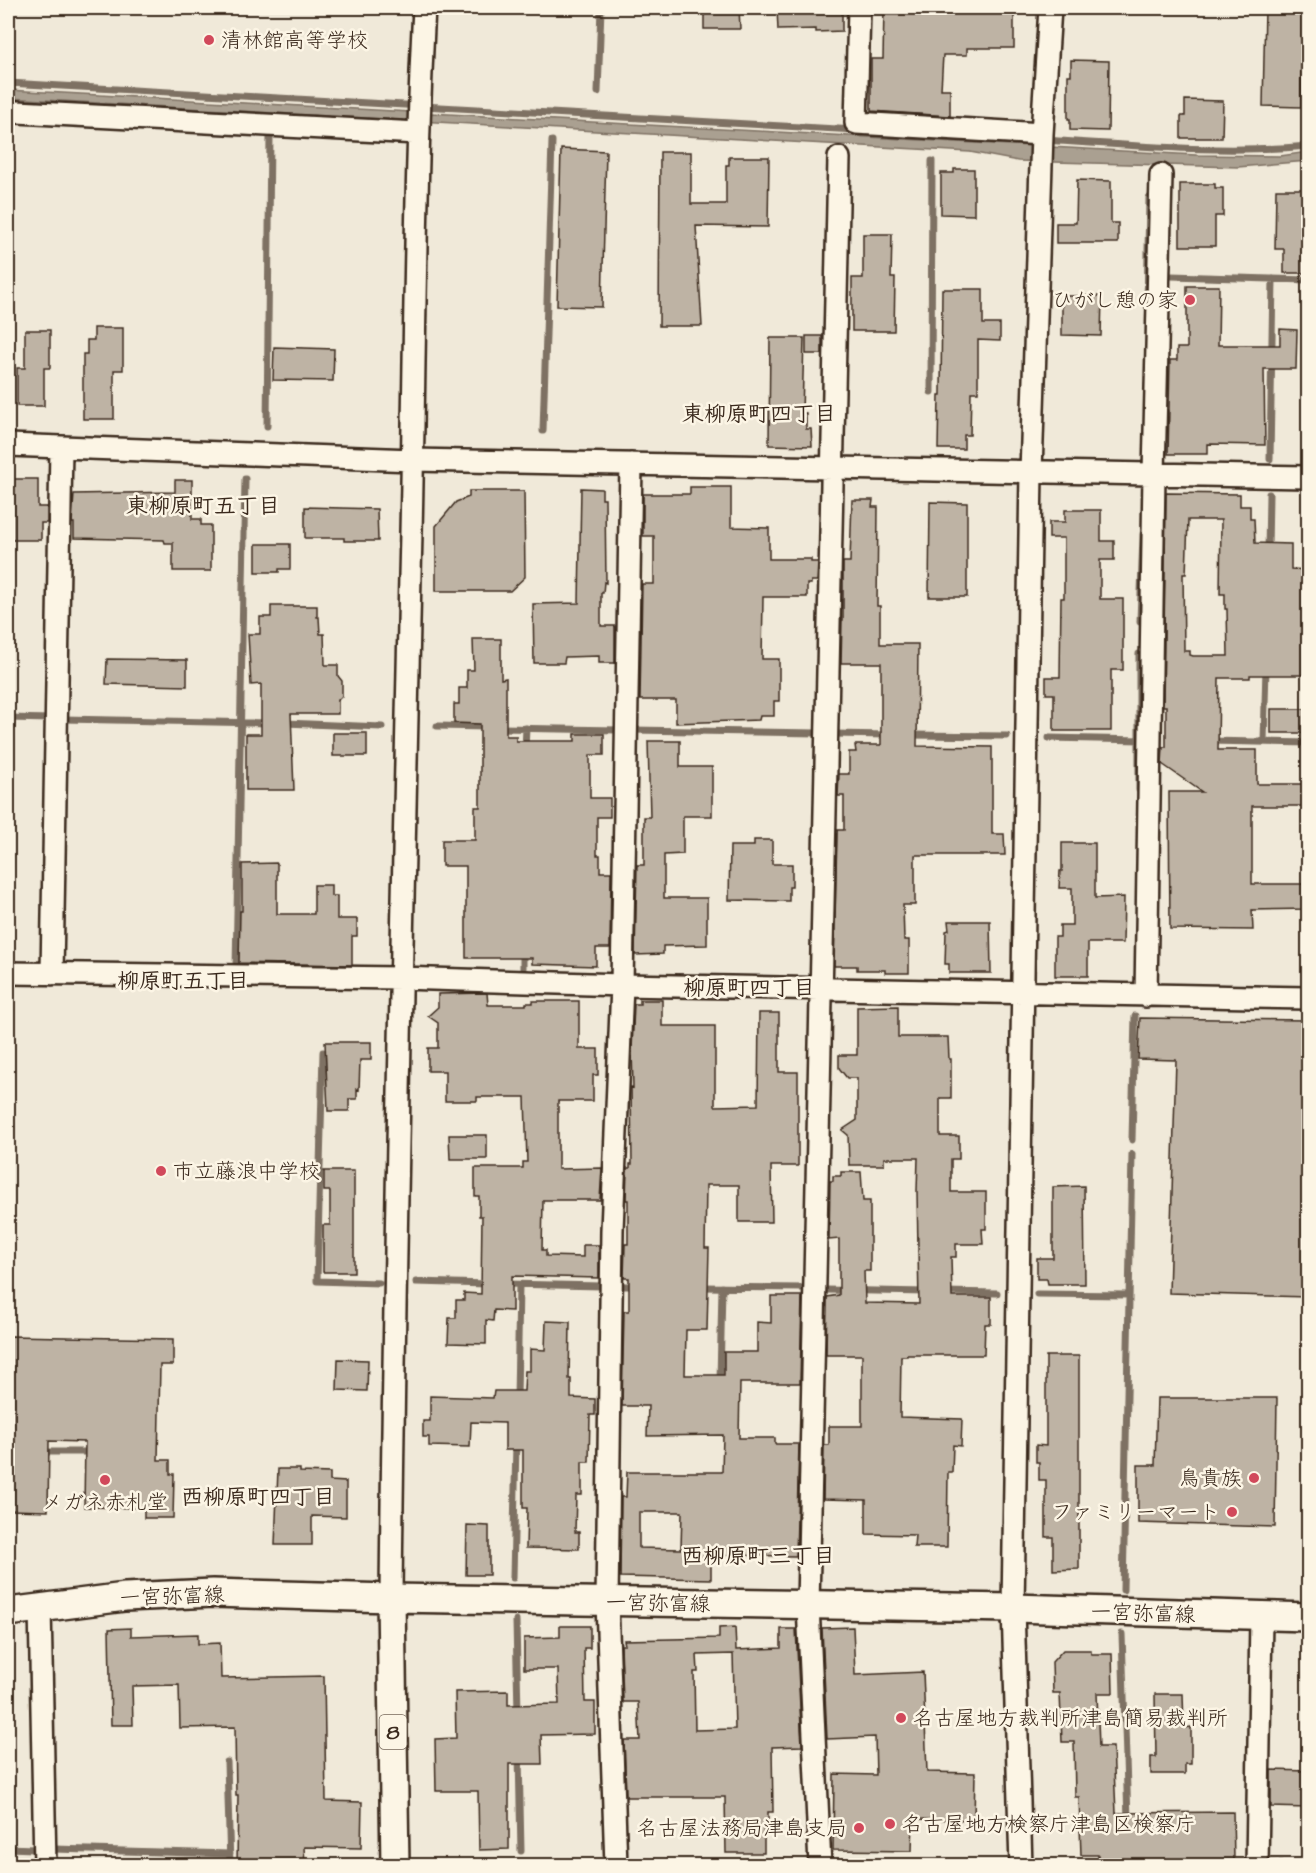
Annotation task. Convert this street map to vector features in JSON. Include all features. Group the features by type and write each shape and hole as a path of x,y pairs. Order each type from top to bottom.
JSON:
{"main road":[{"name":"一宮弥富線","path":"8,1612 40,1606 125,1597 213,1593 391,1599 1013,1608 1308,1617"},
{"name":"8","path":"391,1599 395,1866"}],"street":[{"path":"391,1599 394,1291 413,460 418,130 424,8"},
{"path":"858,8 856,123 1042,134"},
{"path":"1021,1866 1013,1608 1032,472 1042,134 1050,8"},
{"path":"17,112 418,130"},
{"path":"820,1866 808,1605 839,158"},
{"path":"1146,996 1161,175"},
{"path":"8,446 413,460 1308,477"},
{"path":"52,974 61,447"},
{"path":"616,1866 607,1602 612,1230 622,985 631,464"},
{"path":"8,973 401,978 821,990 1308,998"},
{"path":"40,1606 45,1866"},
{"path":"1257,1866 1261,1617"}],"shaded area":[{"path":"8,90 1196,155 1280,156 1308,152 1308,161 1238,167 1018,161 970,152 8,98"}],"building":[{"path":"704,8 739,8 740,29 704,29"},
{"path":"777,8 842,8 842,31 778,30"},
{"path":"1014,8 1014,48 967,48 967,55 943,55 941,89 950,89 950,116 871,111 871,59 883,59 884,9"},
{"path":"1265,8 1302,8 1301,107 1263,106"},
{"path":"1071,60 1109,61 1108,131 1070,130 1068,75 1071,75"},
{"path":"1185,100 1223,101 1222,138 1181,138 1181,116 1185,116"},
{"path":"561,149 606,151 602,307 557,306"},
{"path":"660,152 691,152 691,204 726,204 726,165 729,165 729,157 769,157 768,227 696,226 702,326 659,326"},
{"path":"954,169 974,169 974,215 941,214 941,173 954,173"},
{"path":"1077,180 1111,181 1111,223 1118,223 1118,243 1056,243 1056,223 1076,223"},
{"path":"1180,184 1215,184 1215,188 1223,188 1223,216 1215,216 1215,246 1180,246"},
{"path":"1276,189 1305,189 1305,202 1308,202 1308,273 1284,273 1284,249 1275,249"},
{"path":"863,234 892,234 891,278 895,278 894,331 852,331 852,278 863,278"},
{"path":"1187,286 1219,286 1218,345 1280,345 1280,329 1297,330 1296,369 1264,369 1265,445 1208,444 1208,454 1168,454 1170,360 1177,360 1177,348 1187,348"},
{"path":"942,289 983,289 983,324 1000,324 1000,341 978,340 978,392 971,392 970,435 964,435 964,449 938,449"},
{"path":"1062,296 1102,296 1101,336 1062,335"},
{"path":"94,328 123,328 123,370 114,370 114,419 83,419 83,354 87,354 87,340 94,340"},
{"path":"25,330 50,330 50,368 44,368 44,406 17,406 17,368 25,368"},
{"path":"806,336 822,336 822,354 806,354"},
{"path":"770,338 804,338 802,413 806,413 806,429 811,429 812,446 769,445"},
{"path":"274,347 334,349 333,381 273,380"},
{"path":"11,479 38,479 38,507 47,507 47,523 41,523 41,540 11,540"},
{"path":"175,480 192,480 192,519 201,519 201,525 211,525 211,571 173,571 173,543 165,543 164,540 74,538 74,523 72,523 74,494 175,492"},
{"path":"690,487 731,487 731,527 769,528 769,559 811,559 811,562 818,562 817,581 807,584 807,597 763,597 762,659 779,659 779,701 774,701 774,716 760,716 759,720 676,723 676,700 640,700 642,584 654,584 654,536 643,536 643,494 690,494"},
{"path":"581,488 602,489 602,499 605,499 606,583 604,582 603,593 601,593 601,626 615,626 615,663 599,663 599,656 565,657 564,663 534,663 533,604 579,603"},
{"path":"469,491 524,491 525,577 510,591 436,591 436,526 456,502 469,497"},
{"path":"1166,493 1240,494 1240,506 1250,506 1250,519 1254,519 1255,543 1291,544 1291,569 1308,570 1308,675 1250,675 1250,678 1219,678 1218,750 1257,750 1257,784 1308,784 1308,806 1252,806 1252,884 1308,884 1308,909 1252,910 1253,930 1170,929 1169,792 1202,792 1162,764 1163,747 1166,747 1166,706 1163,706","holes":["1188,520 1221,520 1220,594 1225,594 1225,609 1227,609 1228,656 1193,656 1190,655 1190,651 1184,651 1183,574 1186,574"]},
{"path":"852,500 873,500 872,507 878,507 877,606 880,606 880,644 918,644 917,746 992,747 992,834 1004,834 1005,855 915,855 915,905 903,905 904,940 909,940 909,973 885,973 885,970 857,970 857,966 834,966 837,830 844,830 844,796 838,796 839,774 849,774 849,752 856,752 855,745 881,745 881,663 841,663 843,562 850,562"},
{"path":"930,502 967,503 967,597 929,597"},
{"path":"305,507 377,509 378,541 305,538"},
{"path":"1065,510 1101,510 1101,541 1114,541 1114,560 1100,560 1100,599 1123,599 1123,670 1111,670 1111,731 1054,731 1054,694 1046,694 1046,677 1060,677 1061,598 1064,598 1064,538 1049,538 1049,522 1065,522"},
{"path":"256,544 290,544 290,569 279,569 279,572 256,572"},
{"path":"271,606 317,606 320,634 324,634 325,665 338,665 338,676 342,681 342,696 338,700 338,714 291,714 294,790 246,790 246,734 261,734 261,684 251,685 248,634 260,634 260,617 271,617"},
{"path":"473,639 501,639 501,679 506,678 506,736 516,736 516,741 575,741 575,734 604,734 604,755 590,755 590,798 610,798 610,817 597,817 597,855 600,855 600,872 611,872 610,948 596,948 596,966 532,964 532,958 466,958 466,866 442,866 442,840 475,840 475,807 480,807 480,724 454,723 454,704 459,704 459,688 467,688 467,670 474,670"},
{"path":"107,659 187,660 187,686 106,684"},
{"path":"1271,709 1308,709 1308,733 1271,733"},
{"path":"333,733 367,733 367,756 333,756"},
{"path":"648,741 680,741 680,767 712,767 712,816 683,816 683,854 664,855 664,898 707,898 707,945 663,946 663,954 635,955 637,865 644,865 644,817 650,817"},
{"path":"754,840 772,840 772,864 792,864 792,887 789,887 789,901 729,900 730,846 754,846"},
{"path":"1062,843 1095,843 1095,898 1124,897 1123,943 1088,943 1088,976 1055,976 1055,937 1060,937 1060,925 1072,925 1072,888 1059,888 1060,871 1062,871"},
{"path":"277,863 277,914 314,914 314,885 331,885 331,896 337,896 337,919 357,919 357,936 352,936 352,965 239,963 242,864"},
{"path":"948,921 990,921 991,973 949,973 949,964 945,964"},
{"path":"487,993 488,1005 526,1005 533,1001 579,1001 579,1049 598,1049 598,1075 593,1075 593,1101 558,1101 558,1169 602,1168 600,1200 543,1200 542,1250 546,1250 546,1256 583,1257 583,1245 599,1245 599,1278 512,1276 512,1311 494,1310 493,1321 486,1320 486,1344 448,1343 449,1318 456,1318 456,1300 464,1300 464,1293 481,1294 482,1216 479,1216 479,1196 475,1196 475,1168 523,1168 523,1162 527,1162 525,1097 477,1097 477,1101 445,1101 445,1071 428,1071 428,1048 438,1048 438,1023 428,1016 438,1007 438,994"},
{"path":"640,1000 662,1000 662,1026 715,1026 715,1106 758,1105 759,1013 779,1013 779,1072 798,1072 798,1166 771,1166 772,1222 739,1222 739,1185 706,1185 705,1248 709,1248 707,1330 686,1330 685,1375 724,1375 724,1352 757,1352 757,1322 771,1323 771,1296 802,1296 800,1383 740,1383 739,1438 775,1438 775,1444 799,1444 796,1556 711,1555 711,1579 620,1577 621,1497 626,1497 627,1472 722,1472 723,1435 647,1436 648,1406 622,1406 624,1311 629,1311 629,1278 624,1278 625,1244 628,1244 627,1168 630,1168 632,1164 631,1087 633,1088 634,1004 640,1004","holes":["639,1512 682,1512 681,1549 639,1548"]},
{"path":"898,1006 898,1037 948,1037 949,1059 951,1059 951,1098 940,1098 940,1136 959,1136 959,1159 951,1159 951,1192 986,1192 986,1229 982,1229 983,1244 956,1244 956,1257 951,1257 952,1297 991,1297 991,1324 985,1324 984,1355 901,1356 900,1417 962,1419 961,1446 953,1445 952,1472 948,1472 947,1547 914,1547 915,1535 866,1534 866,1500 823,1499 824,1445 829,1445 829,1426 862,1426 862,1355 826,1355 827,1297 839,1295 839,1239 829,1240 830,1181 833,1181 833,1176 841,1176 841,1172 861,1172 863,1201 870,1201 870,1271 864,1271 865,1303 919,1304 918,1158 884,1158 884,1165 849,1165 848,1135 842,1130 857,1120 857,1078 847,1078 839,1068 839,1055 857,1055 857,1007"},
{"path":"1140,1018 1308,1020 1308,1297 1169,1293 1176,1060 1138,1059"},
{"path":"325,1042 371,1042 371,1060 360,1060 359,1090 357,1089 357,1099 349,1099 349,1111 328,1111"},
{"path":"449,1135 487,1135 487,1159 450,1159"},
{"path":"324,1171 354,1171 354,1272 323,1272 323,1225 330,1225 330,1191 324,1191"},
{"path":"1084,1186 1085,1284 1048,1284 1047,1279 1037,1279 1037,1258 1053,1258 1053,1187"},
{"path":"546,1321 570,1322 571,1398 595,1399 595,1415 590,1415 589,1462 582,1462 582,1495 576,1495 575,1532 579,1532 579,1549 526,1548 527,1508 523,1508 523,1450 505,1450 505,1423 471,1422 470,1447 429,1446 429,1437 423,1437 423,1421 430,1421 430,1396 493,1398 494,1391 524,1391 525,1371 530,1371 530,1349 545,1350"},
{"path":"10,1336 173,1339 173,1365 160,1365 158,1460 170,1460 170,1474 174,1474 173,1518 144,1518 144,1508 84,1507 85,1442 49,1441 48,1511 8,1510"},
{"path":"1046,1356 1079,1356 1079,1569 1053,1570 1053,1537 1046,1537 1046,1480 1039,1480 1036,1445 1046,1446"},
{"path":"338,1359 368,1360 367,1391 337,1390"},
{"path":"1157,1398 1277,1398 1275,1527 1138,1523 1138,1465 1155,1465"},
{"path":"278,1469 330,1473 330,1481 346,1482 346,1517 312,1516 312,1545 275,1545"},
{"path":"467,1525 489,1526 489,1575 466,1575"},
{"path":"560,1626 590,1626 590,1648 584,1648 585,1702 595,1702 595,1734 541,1735 542,1764 509,1764 509,1849 479,1850 478,1791 436,1791 435,1739 456,1738 455,1692 508,1691 508,1705 559,1704 558,1669 524,1669 524,1638 560,1637"},
{"path":"735,1627 736,1650 781,1648 781,1629 796,1629 802,1746 772,1747 773,1812 768,1812 768,1829 764,1828 764,1853 726,1853 725,1797 626,1797 624,1740 640,1740 638,1702 623,1702 621,1645 625,1645 624,1640 719,1638 719,1628","holes":["733,1654 735,1729 695,1730 694,1672 698,1672 697,1655"]},
{"path":"853,1627 855,1675 923,1672 927,1772 975,1773 974,1820 913,1819 912,1851 833,1850 834,1774 876,1775 875,1737 827,1739 822,1628"},
{"path":"131,1628 131,1636 198,1634 198,1644 220,1643 221,1678 324,1676 326,1801 362,1802 361,1848 304,1847 305,1866 237,1866 238,1795 236,1795 235,1727 180,1728 179,1685 132,1686 133,1725 111,1725 109,1629"},
{"path":"1063,1650 1091,1650 1091,1654 1112,1654 1113,1693 1097,1693 1099,1747 1113,1747 1116,1813 1233,1812 1234,1860 1118,1861 1118,1865 1098,1865 1098,1855 1081,1855 1079,1797 1075,1797 1074,1742 1062,1742 1060,1693 1053,1693 1052,1662"},
{"path":"1155,1694 1183,1694 1184,1728 1191,1727 1191,1764 1185,1764 1185,1774 1151,1774 1151,1757 1156,1757"},
{"path":"1271,1770 1308,1771 1308,1808 1271,1807"}],"waterway":[{"path":"598,92 601,8"},
{"path":"8,83 856,130"},
{"path":"267,426 270,135"},
{"path":"1043,140 1209,149 1308,146"},
{"path":"543,431 552,141"},
{"path":"931,392 932,161"},
{"path":"1147,306 1149,198"},
{"path":"1171,276 1308,280"},
{"path":"1270,459 1273,279"},
{"path":"236,968 245,479"},
{"path":"1268,551 1269,494"},
{"path":"1140,622 1143,534"},
{"path":"1139,654 1139,790"},
{"path":"1264,742 1266,667"},
{"path":"8,718 51,719"},
{"path":"63,719 268,723"},
{"path":"285,723 382,727"},
{"path":"437,726 488,727"},
{"path":"499,728 619,730"},
{"path":"525,749 526,728"},
{"path":"632,730 818,733"},
{"path":"834,734 888,735"},
{"path":"908,735 1007,736"},
{"path":"1049,738 1142,740"},
{"path":"1210,741 1308,743"},
{"path":"523,949 523,968"},
{"path":"1132,1140 1135,1016"},
{"path":"323,1052 317,1281 379,1283"},
{"path":"1123,1590 1132,1154"},
{"path":"416,1282 488,1284"},
{"path":"505,1284 603,1286"},
{"path":"517,1399 519,1285"},
{"path":"623,1286 638,1286"},
{"path":"700,1287 805,1288"},
{"path":"720,1381 722,1287"},
{"path":"826,1290 926,1292"},
{"path":"943,1292 997,1293"},
{"path":"1037,1294 1129,1295"},
{"path":"513,1578 516,1443"},
{"path":"40,1452 92,1452"},
{"path":"516,1621 518,1714"},
{"path":"1122,1634 1128,1820"},
{"path":"519,1755 521,1851"},
{"path":"227,1762 230,1866"},
{"path":"8,1848 34,1849"},
{"path":"54,1849 230,1854"},
{"path":"1270,1864 1297,1866"}],"place":[{"name":"清林館高等学校","path":"209,40"},
{"name":"ひがし憩の家","path":"1190,300"},
{"name":"市立藤浪中学校","path":"161,1171"},
{"name":"鳥貴族","path":"1254,1478"},
{"name":"メガネ赤札堂","path":"105,1480"},
{"name":"ファミリーマート","path":"1232,1512"},
{"name":"名古屋地方裁判所津島簡易裁判所","path":"901,1718"},
{"name":"名古屋地方検察庁津島区検察庁","path":"890,1824"},
{"name":"名古屋法務局津島支局","path":"859,1828"}],"district":[{"name":"東柳原町四丁目","path":"759,413"},
{"name":"東柳原町五丁目","path":"203,505"},
{"name":"柳原町五丁目","path":"183,980"},
{"name":"柳原町四丁目","path":"749,987"},
{"name":"西柳原町四丁目","path":"258,1496"},
{"name":"西柳原町三丁目","path":"758,1555"}]}
